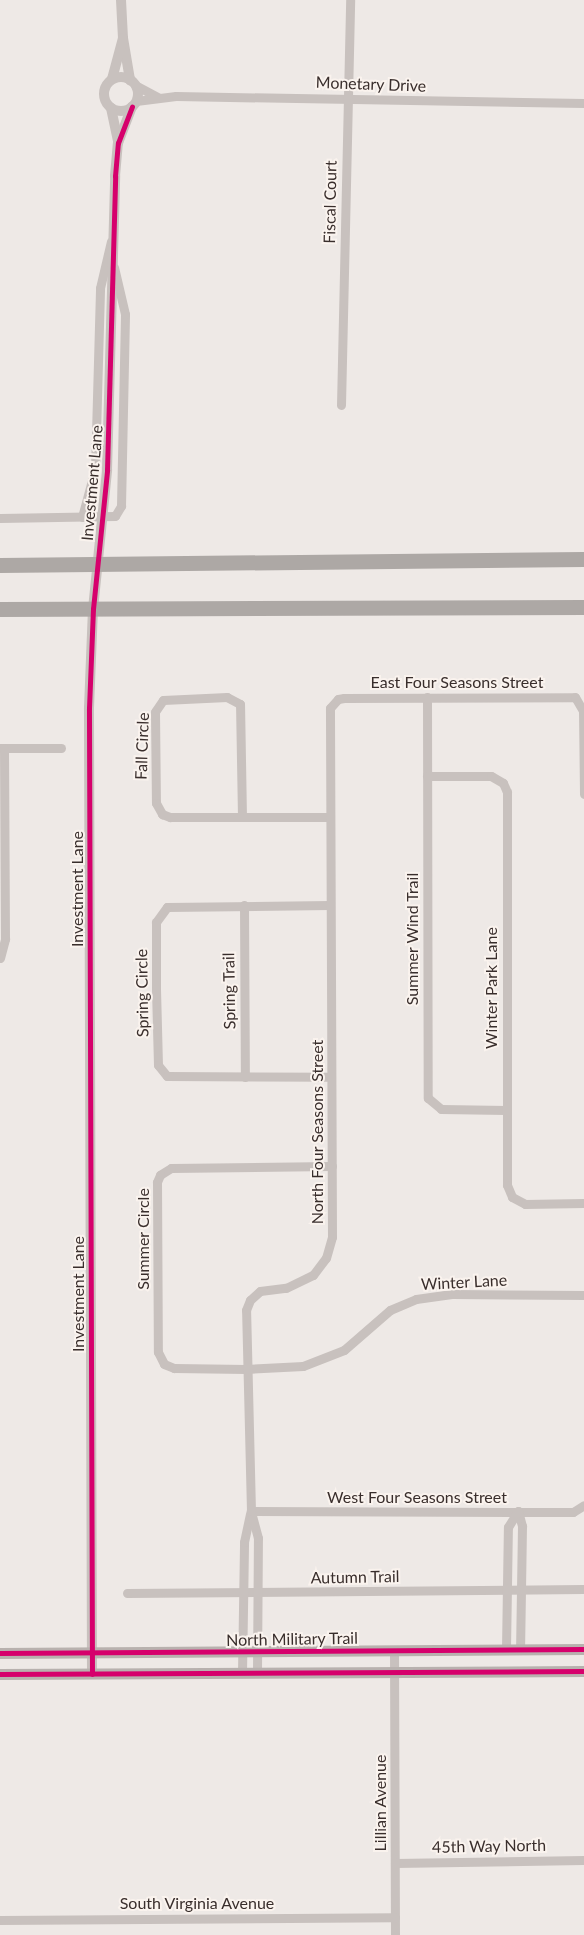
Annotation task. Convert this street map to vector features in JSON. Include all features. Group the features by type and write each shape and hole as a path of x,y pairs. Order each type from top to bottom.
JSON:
{"highway":[{"path":"0,564 584,559"},
{"path":"0,609 584,607"}],"main road":[{"name":"North Military Trail","path":"0,1653 584,1649"},
{"name":"North Military Trail","path":"0,1674 584,1670"}],"street":[{"path":"121,0 123,38 132,82 134,104 121,111 111,108 104,94 112,79 123,38"},
{"name":"Fiscal Court","path":"341,405 350,0"},
{"path":"112,79 121,77 132,82"},
{"name":"Monetary Drive","path":"132,82 158,97"},
{"name":"Monetary Drive","path":"134,104 158,97 347,98 584,103"},
{"name":"Investment Lane","path":"118,144 134,104"},
{"name":"Investment Lane","path":"92,1674 89,708 93,609 107,470 113,230 118,144 111,108"},
{"path":"82,517 95,469 100,288 113,230"},
{"path":"0,518 115,516 121,506 126,314 112,261"},
{"name":"Summer Wind Trail","path":"427,696 428,1098 441,1109 506,1110"},
{"name":"East Four Seasons Street","path":"333,702 344,698 569,696 580,702 583,711 584,794"},
{"name":"Fall Circle","path":"242,817 240,704 227,697 164,700 155,712 158,810 170,817 242,817 329,817"},
{"name":"North Four Seasons Street","path":"251,1511 246,1310 250,1300 260,1291 286,1288 313,1275 326,1258 332,1237 329,727 333,702"},
{"path":"0,958 5,939 2,748 61,748"},
{"name":"Winter Park Lane","path":"427,776 491,776 503,782 506,792 506,1184 512,1197 525,1204 584,1203"},
{"name":"Spring Trail","path":"244,905 245,1077"},
{"name":"Spring Circle","path":"330,905 167,907 162,911 156,922 156,989 160,1071 173,1077 331,1077"},
{"name":"Summer Circle","path":"246,1369 174,1368 160,1359 157,1182 160,1174 171,1168 332,1166"},
{"name":"Winter Lane","path":"246,1369 303,1366 331,1357 353,1343 390,1310 416,1299 452,1294 584,1295"},
{"name":"West Four Seasons Street","path":"251,1511 573,1512 583,1506"},
{"path":"251,1511 258,1538 256,1593 257,1673"},
{"path":"242,1673 244,1542 251,1511"},
{"path":"506,1650 509,1590 508,1527 518,1512"},
{"path":"518,1512 522,1526 520,1649"},
{"name":"Autumn Trail","path":"127,1593 584,1589"},
{"name":"Lillian Avenue","path":"394,1650 395,1935"},
{"name":"45th Way North","path":"395,1863 584,1860"},
{"name":"South Virginia Avenue","path":"0,1920 395,1916"}],"cycle path":[{"path":"92,1674 89,708 93,609 107,470 115,176 118,143 132,107"},
{"path":"0,1653 584,1649"},
{"path":"0,1674 584,1671"}]}
